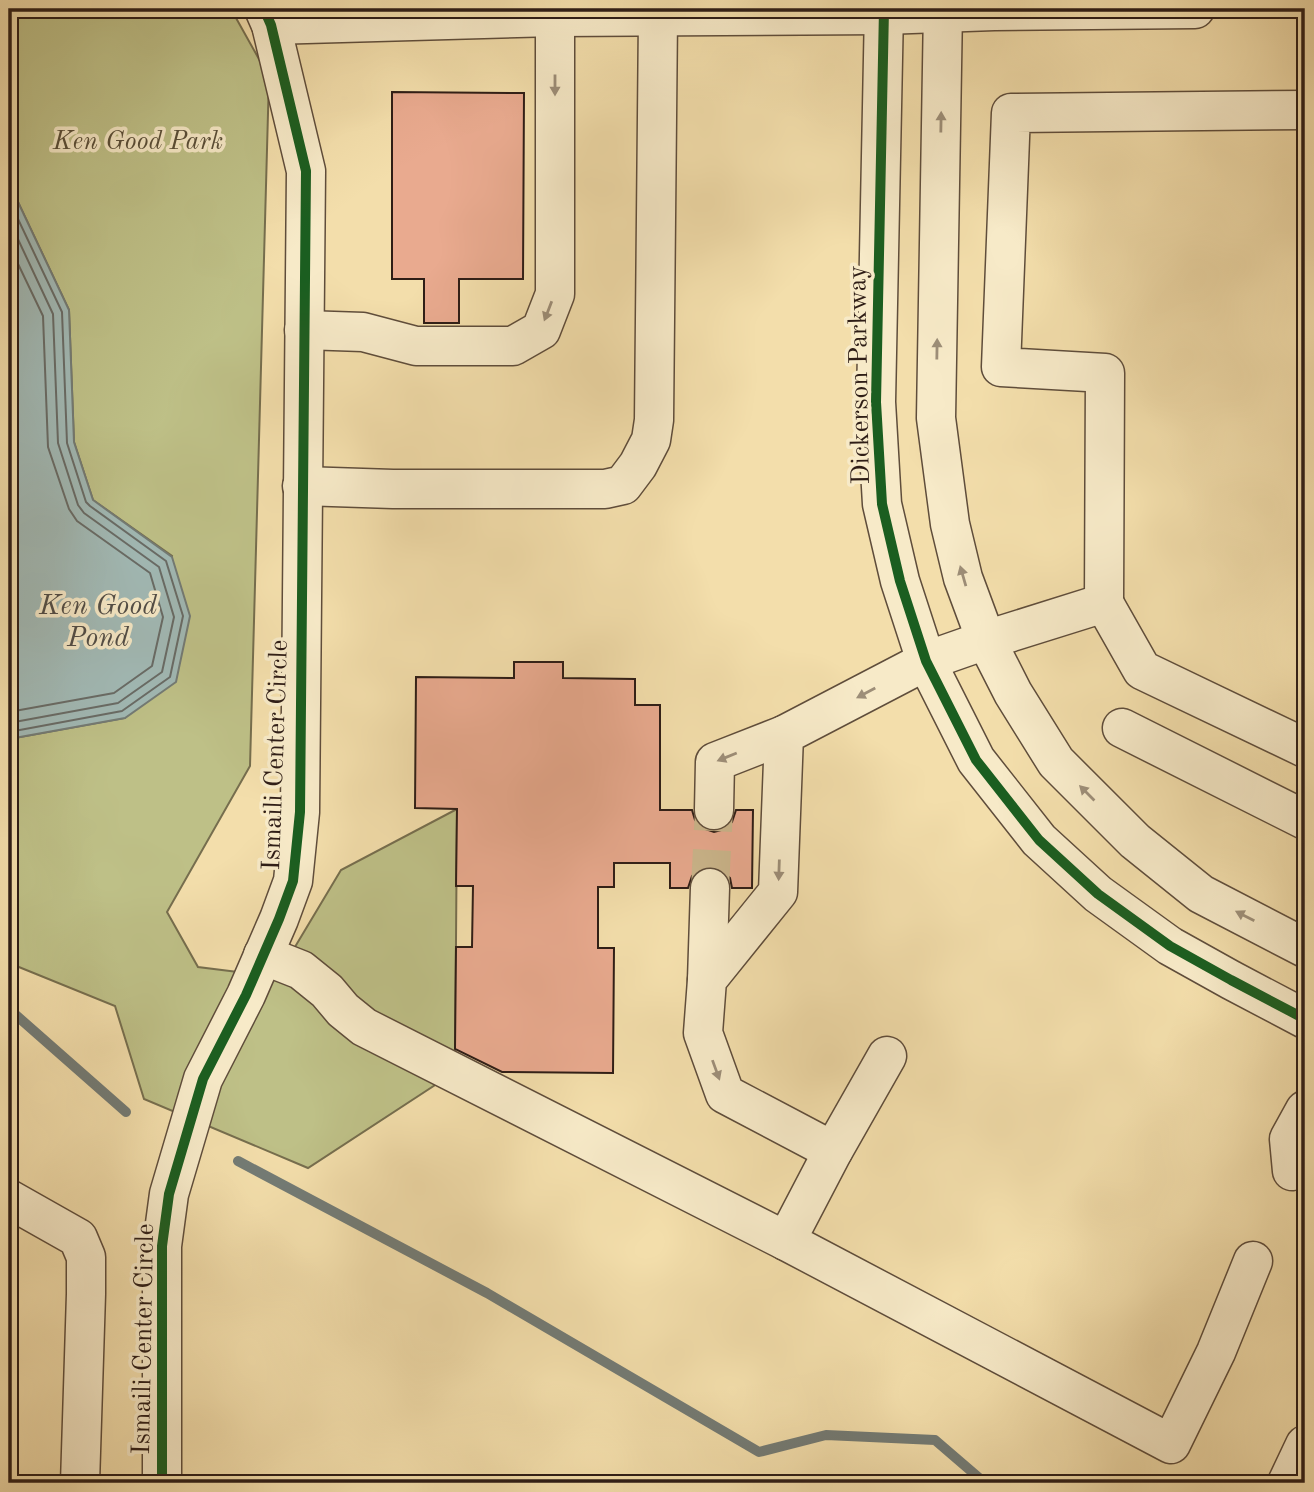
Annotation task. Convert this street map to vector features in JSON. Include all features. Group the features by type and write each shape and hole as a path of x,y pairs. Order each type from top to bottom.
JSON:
{"street":[{"path":"268,17 555,13 658,16 1195,9"},
{"path":"943,11 936,418 950,524 962,578 986,640 1013,694 1056,762 1135,842 1201,894 1305,948"},
{"name":"Dickerson Parkway","path":"884,12 876,402 883,504 900,581 926,661 976,760 1039,840 1098,894 1170,946 1305,1019"},
{"path":"304,330 363,332 416,346 513,346 541,330 555,294 555,13"},
{"path":"302,486 605,489 623,485 638,465 651,440 654,420 658,16"},
{"name":"Ismaili Center Circle","path":"162,1483 162,1246 169,1194 203,1079 246,995 263,955 293,881 297,848 300,799 306,170 268,17"},
{"path":"1305,110 1011,113 1001,367 1105,373 1104,603 1142,670 1305,748"},
{"path":"714,810 715,762 784,734 926,661 1104,603"},
{"path":"1122,728 1305,820"},
{"path":"707,980 778,892 784,734"},
{"path":"710,888 703,1033 725,1094 833,1150"},
{"path":"263,955 301,970 364,1027 786,1241 1171,1444 1216,1352 1253,1261"},
{"path":"786,1241 833,1150 887,1056"},
{"path":"1305,1110 1289,1139 1292,1171 1305,1167"},
{"path":"9,1199 78,1238 86,1257 80,1483"},
{"path":"1287,1483 1305,1445"}],"green space":[{"name":"Ken Good Park","path":"9,9 231,9 269,77 250,766 167,912 198,967 277,977 341,870 457,809 455,1072 308,1168 144,1099 115,1006 9,963 9,739 125,718 172,556 93,500 74,442 69,310 9,183"}],"water":[{"name":"Ken Good Pond","path":"9,183 69,310 74,442 93,500 172,557 190,616 176,682 125,718 9,739"}],"building":[{"path":"392,92 524,93 523,279 459,279 459,323 424,323 424,279 392,279"},
{"path":"514,662 563,662 563,678 635,679 635,705 660,705 660,810 692,810 695,820 702,828 714,832 725,829 732,822 736,810 753,810 752,888 732,888 730,878 722,870 710,866 699,869 692,876 688,888 670,888 670,863 614,863 614,887 598,887 598,948 614,948 613,1073 502,1072 455,1049 456,947 472,947 473,886 456,886 457,809 415,808 416,677 514,678"}],"waterway":[{"path":"9,1009 126,1112"},
{"path":"238,1161 487,1293 759,1452 826,1435 935,1440 985,1483"}],"tunnel":[{"path":"710,888 714,810"}],"cycle path":[{"path":"162,1483 162,1246 169,1194 203,1079 246,995 293,881 300,812 306,171 271,25 264,9"},
{"path":"884,9 876,402 882,504 900,581 926,661 976,760 1039,840 1098,894 1170,946 1305,1019"}]}
